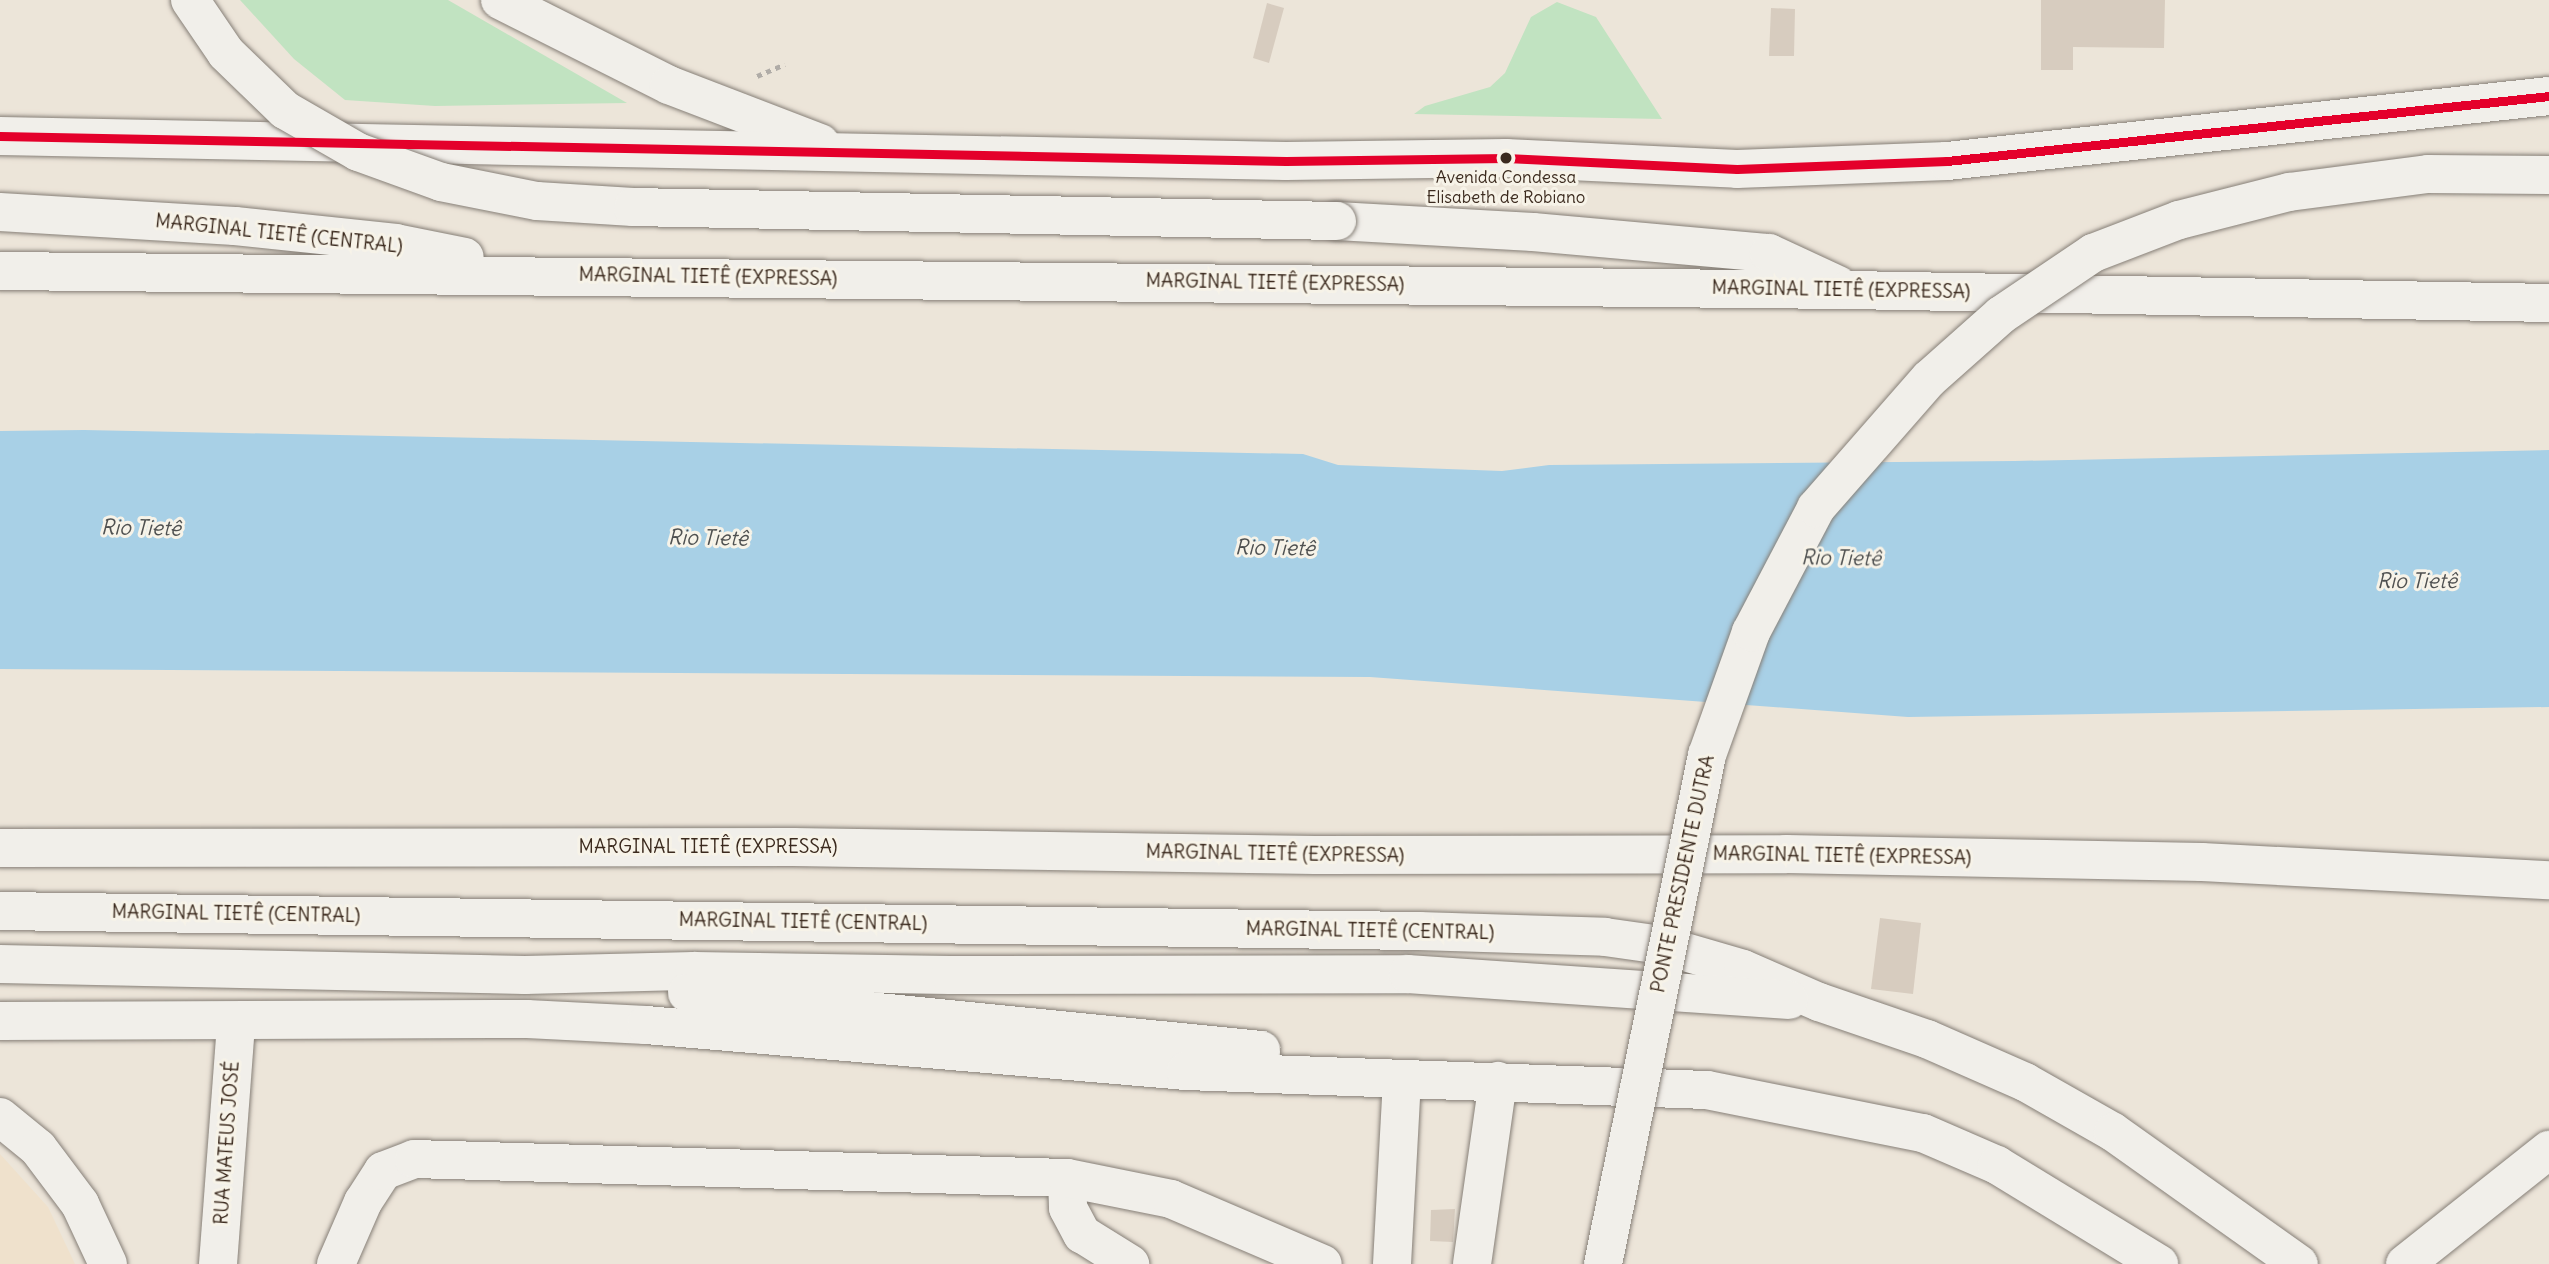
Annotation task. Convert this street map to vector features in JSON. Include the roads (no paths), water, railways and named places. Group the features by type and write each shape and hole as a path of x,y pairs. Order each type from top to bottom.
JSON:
{"main road":[{"path":"190,0 226,53 285,110 358,152 441,182 537,201 633,207 1336,221 1533,232 1769,253 1849,290"},
{"path":"500,0 669,85 848,153"},
{"path":"0,136 1286,161 1506,158 1737,169 1947,161 2549,96"},
{"name":"PONTE PRESIDENTE DUTRA","path":"1603,1264 1707,755 1751,632 1825,498 1929,379 2001,315 2093,253 2179,220 2289,192 2428,174 2549,175"},
{"name":"MARGINAL TIETÊ (CENTRAL)","path":"0,212 235,226 382,242 556,275"},
{"name":"MARGINAL TIETÊ (EXPRESSA)","path":"0,271 1849,290 2549,303"},
{"name":"MARGINAL TIETÊ (EXPRESSA)","path":"0,848 793,847 1315,855 1786,854 2202,862 2549,880"},
{"name":"MARGINAL TIETÊ (CENTRAL)","path":"0,911 1605,937 1661,945 1743,969 1819,1002"},
{"path":"0,964 525,975 694,971 950,975 1408,974 1595,983 1819,1002 1927,1039 2025,1082 2113,1132 2300,1264"},
{"path":"525,975 915,1018 1357,1059 1380,1066 1402,1082"},
{"path":"0,1021 527,1019 606,1023 1186,1071 1402,1082 1498,1081 1707,1090 1923,1133 1997,1165 2159,1264"},
{"name":"RUA MATEUS JOSÉ","path":"218,1264 236,1022"},
{"path":"1472,1264 1498,1081"},
{"path":"1392,1264 1402,1082"},
{"path":"0,1117 38,1148 80,1203 108,1264"},
{"path":"2405,1264 2549,1150"},
{"path":"336,1264 363,1202 383,1171 414,1159 1067,1178 1171,1199 1323,1264"},
{"path":"1067,1178 1068,1208 1083,1234 1130,1264"}],"water":[{"name":"Rio Tietê","path":"84,430 1303,454 1338,465 1502,471 1549,465 2015,461 2549,450 2549,707 1908,717 1370,677 0,669 0,431"}],"place":[{"name":"Avenida Condessa Elisabeth de Robiano","path":"1506,158"}]}
